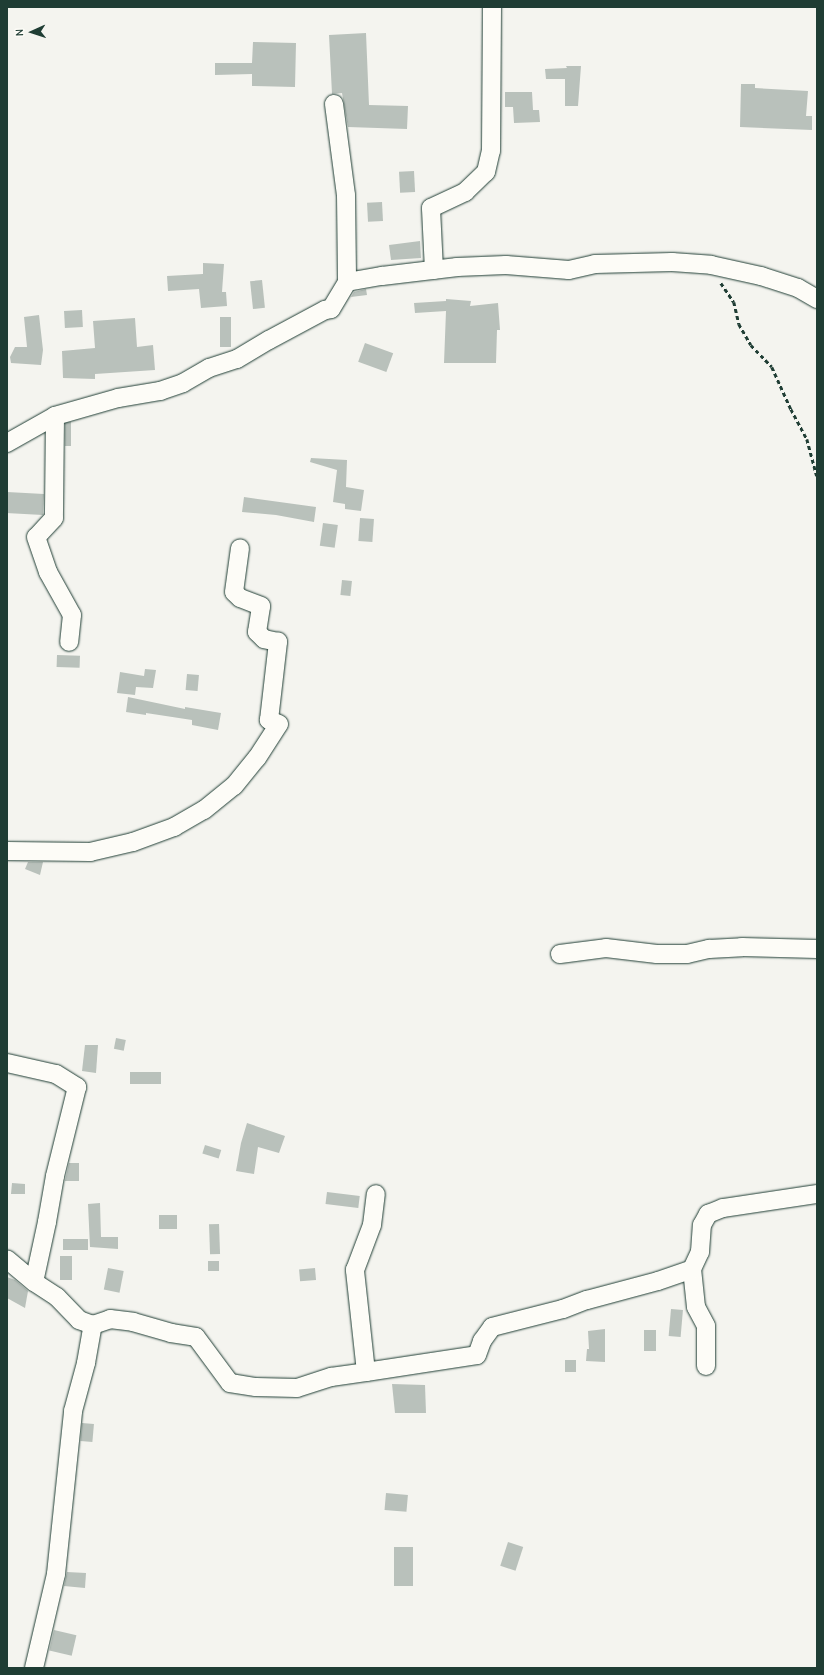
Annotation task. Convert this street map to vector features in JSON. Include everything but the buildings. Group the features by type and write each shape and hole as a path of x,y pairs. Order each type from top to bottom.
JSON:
{"street":[{"path":"434,270 431,208 465,192 486,172 492,151 492,7"},
{"path":"7,443 55,416 118,398 160,391 183,383 209,368 237,358 297,325 330,309 347,282 346,195 334,104"},
{"path":"347,282 382,276 457,267 506,265 569,270 595,264 658,262 711,265 761,276 798,288 817,299"},
{"path":"55,416 54,518 36,537 48,572 72,615 69,642"},
{"path":"7,851 90,852 133,842 174,827 204,810 234,786 257,758 279,724 269,720 278,642 264,639 257,632 261,606 240,598 234,592 240,548"},
{"path":"560,954 606,948 657,954 687,954 709,949 742,947 817,948"},
{"path":"7,1063 56,1074 77,1087 55,1176 48,1222 34,1282"},
{"path":"366,1372 355,1270 372,1224 376,1194"},
{"path":"706,1366 706,1326 696,1307 692,1269 700,1252 702,1225 708,1214 723,1208 817,1194"},
{"path":"7,1259 34,1282 57,1297 80,1320 93,1325 110,1319 133,1322 171,1333 196,1337 230,1383 256,1387 297,1388 331,1377 478,1355 482,1341 492,1327 563,1309 587,1300 658,1281 692,1269"},
{"path":"34,1668 56,1574 73,1411 86,1362 93,1325"}],"path":[{"path":"711,265 734,302 740,324 751,345 772,367 791,409 807,439 817,476"}]}
